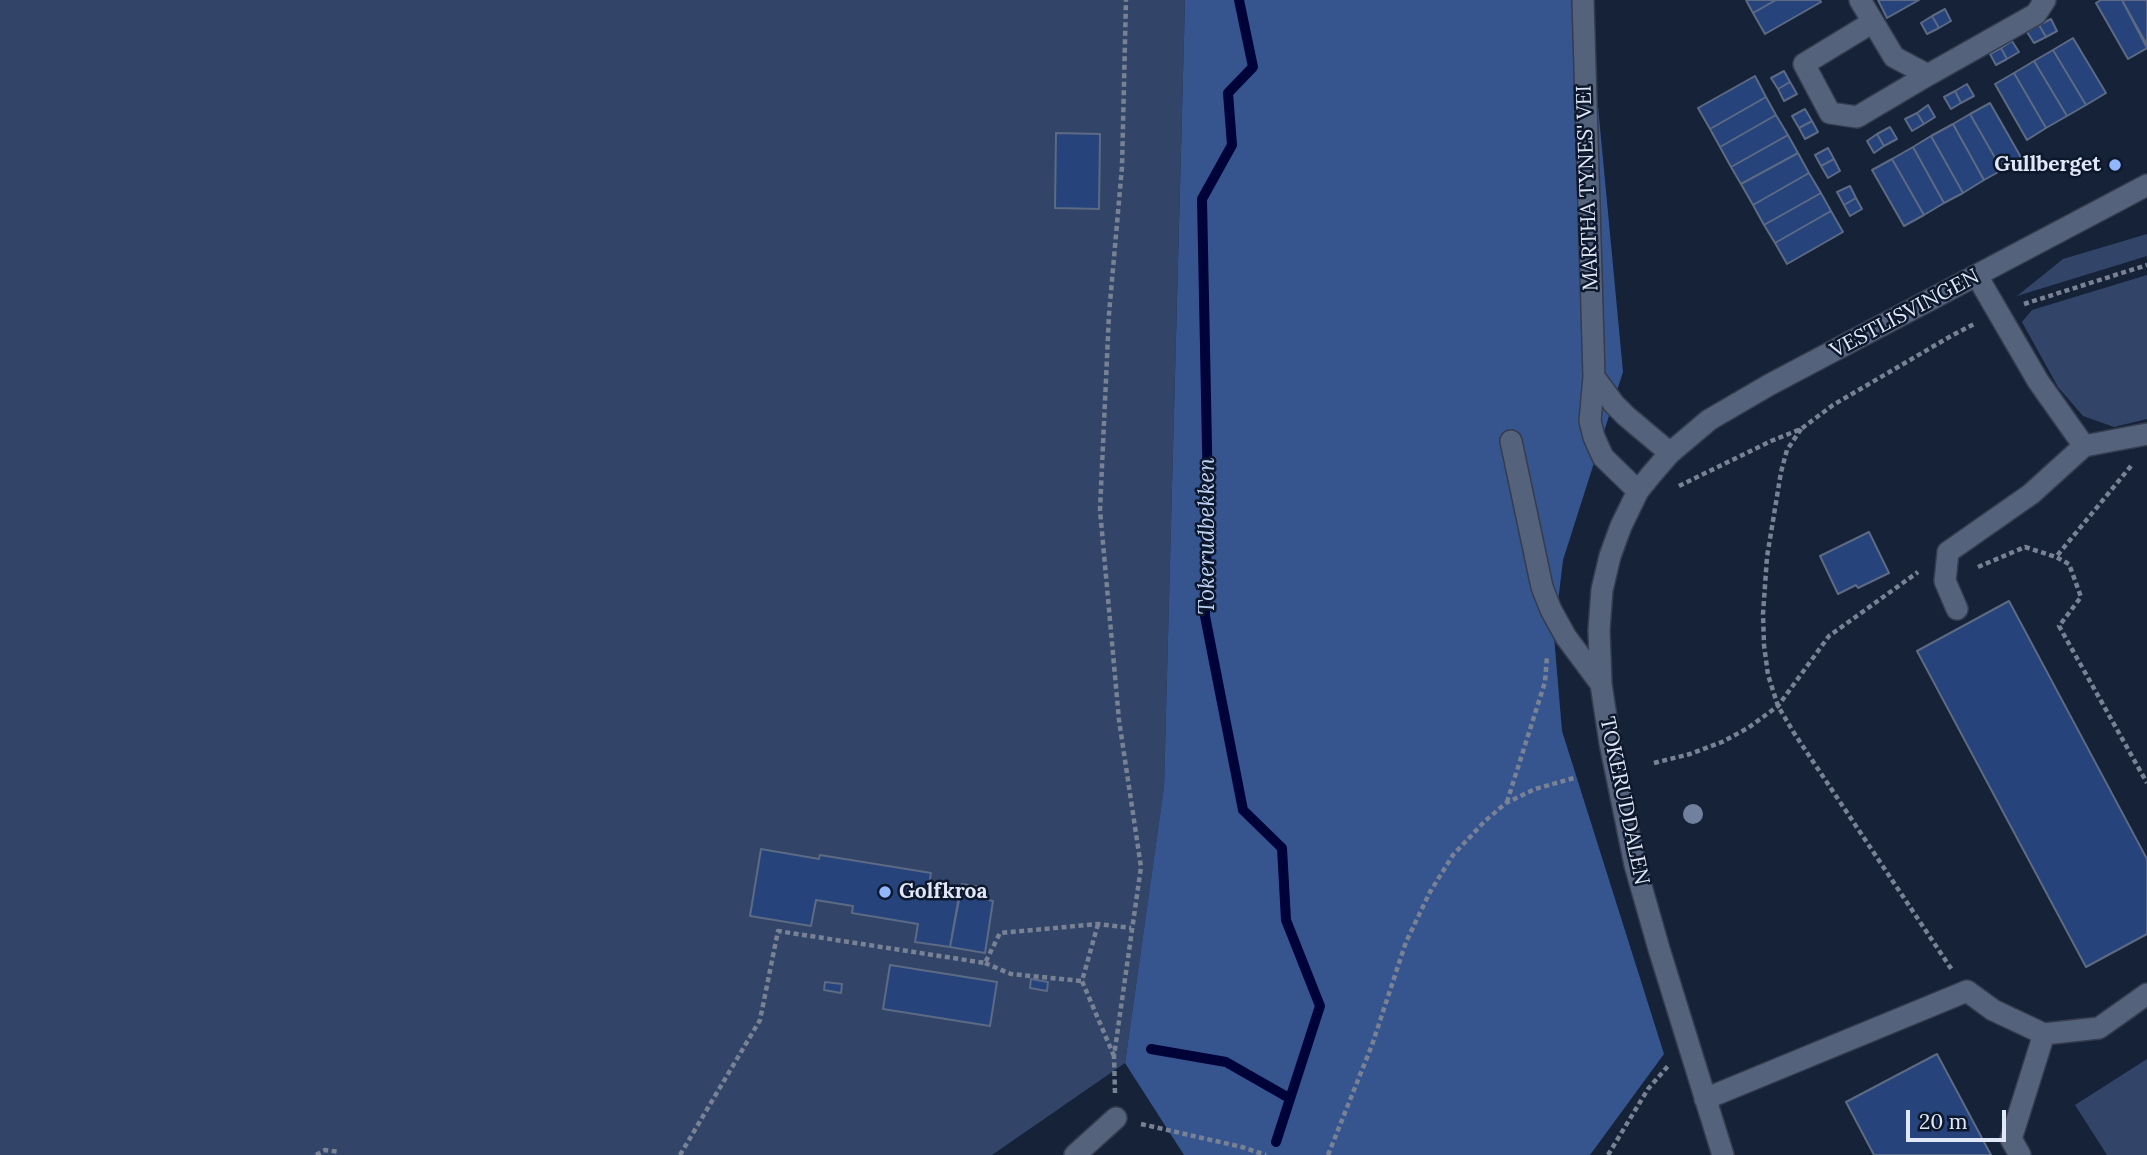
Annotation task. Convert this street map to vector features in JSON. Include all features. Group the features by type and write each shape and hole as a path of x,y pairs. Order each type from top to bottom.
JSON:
{"street":[{"name":"MARTHA TYNES' VEI","path":"1583,0 1594,377 1590,421 1603,457 1638,491"},
{"path":"1860,0 1894,57 1928,75"},
{"path":"1873,22 1804,64 1830,113 1857,117 2036,13 2045,0"},
{"name":"VESTLISVINGEN","path":"1670,453 1709,420 1740,401 2147,185"},
{"path":"1977,276 2038,382 2084,446"},
{"path":"1594,377 1626,416 1670,453"},
{"path":"1957,609 1945,581 1948,552 2031,494 2084,446 2147,434"},
{"path":"1511,441 1542,587 1551,610 1572,646 1601,684"},
{"name":"TOKERUDDALEN","path":"1670,453 1638,491 1610,556 1602,590 1599,630 1601,684 1609,743 1635,865 1723,1155"},
{"path":"1705,1099 1967,991 1993,1010 2044,1034 2099,1028 2147,994"},
{"path":"2020,1155 2011,1139 2044,1034"},
{"path":"1075,1155 1116,1118"}],"path":[{"path":"1126,0 1122,167 1109,314 1100,510 1119,720 1141,867 1114,1056 1116,1118 1266,1155"},
{"path":"1674,489 1801,429 1833,405 1886,373 1998,313 2147,265"},
{"path":"1801,429 1787,450 1781,472 1768,557 1764,645 1768,675 1778,706 1967,991"},
{"path":"2056,557 2138,458"},
{"path":"1945,581 2025,548 2056,557 2069,564 2081,597 2059,626 2147,783"},
{"path":"1654,763 1690,754 1722,742 1748,728 1778,706 1829,636 1948,552"},
{"path":"1506,803 1545,682 1551,610"},
{"path":"1328,1155 1373,1045 1406,942 1430,892 1453,855 1506,803 1535,789 1574,778"},
{"path":"985,963 1000,933 1098,924 1131,928"},
{"path":"1098,924 1082,981 1114,1056"},
{"path":"680,1155 760,1020 778,931 985,963 1010,974 1082,981"},
{"path":"1608,1155 1648,1089 1664,1069 1690,1051"},
{"path":"316,1155 325,1150 340,1152"}],"shaded area":[{"path":"0,0 1185,0 1164,788 1125,1063 992,1155 0,1155"},
{"path":"1185,0 1588,0 1623,372 1563,560 1554,636 1562,731 1664,1054 1590,1155 1184,1155 1125,1063 1164,787"},
{"path":"2147,234 2147,256 2017,296 2063,259"},
{"path":"2147,275 2147,419 2114,427 2083,416 2058,387 2022,322 2032,310"},
{"path":"2147,1059 2147,1155 2107,1155 2075,1105"}],"building":[{"path":"1746,0 1776,0 1753,13"},
{"path":"1776,0 1821,2 1765,34 1753,13"},
{"path":"1878,0 1919,0 1887,18"},
{"path":"2101,0 2122,0 2147,48 2128,59 2096,3"},
{"path":"2122,0 2147,0 2147,45"},
{"path":"1945,9 1951,21 1939,28 1932,16"},
{"path":"1932,16 1939,28 1927,34 1921,23"},
{"path":"2051,19 2057,31 2046,37 2039,25"},
{"path":"2039,25 2046,37 2034,43 2027,32"},
{"path":"2073,38 2106,93 2086,105 2053,50"},
{"path":"2012,41 2019,52 2007,59 2001,48"},
{"path":"2001,48 2007,59 1996,65 1990,54"},
{"path":"2053,50 2086,105 2067,116 2034,61"},
{"path":"2034,61 2067,116 2046,128 2014,73"},
{"path":"1784,71 1790,82 1778,89 1771,78"},
{"path":"2014,73 2046,128 2027,140 1995,84"},
{"path":"1755,76 1766,97 1710,129 1698,108"},
{"path":"1790,82 1797,94 1784,101 1778,89"},
{"path":"1967,84 1974,96 1961,103 1955,91"},
{"path":"1955,91 1961,103 1951,109 1944,97"},
{"path":"1766,97 1776,115 1720,147 1710,129"},
{"path":"1990,103 2022,159 2002,170 1970,114"},
{"path":"1928,105 1935,117 1924,124 1917,113"},
{"path":"1805,109 1812,121 1799,128 1792,116"},
{"path":"1917,113 1924,124 1912,131 1905,119"},
{"path":"1970,114 2002,170 1984,180 1953,124"},
{"path":"1776,115 1788,135 1731,167 1720,147"},
{"path":"1812,121 1818,132 1805,139 1799,128"},
{"path":"1953,124 1984,180 1963,193 1931,136"},
{"path":"1890,127 1897,139 1884,146 1877,134"},
{"path":"1056,133 1100,134 1099,209 1055,208"},
{"path":"1877,134 1884,146 1874,153 1867,141"},
{"path":"1788,135 1798,153 1741,184 1731,167"},
{"path":"1931,136 1963,193 1944,203 1913,147"},
{"path":"1913,147 1944,203 1924,215 1892,159"},
{"path":"1828,148 1834,159 1821,166 1815,155"},
{"path":"1798,153 1809,173 1753,205 1741,184"},
{"path":"1834,159 1840,171 1828,178 1821,166"},
{"path":"1892,159 1924,215 1904,226 1872,170"},
{"path":"1809,173 1821,193 1764,225 1753,205"},
{"path":"1850,186 1856,198 1844,205 1837,192"},
{"path":"1821,193 1831,211 1775,243 1764,225"},
{"path":"1856,198 1862,209 1850,216 1844,205"},
{"path":"1831,211 1843,232 1787,264 1775,243"},
{"path":"1869,532 1889,573 1838,594 1820,556"},
{"path":"2009,601 2147,859 2147,934 2086,967 1917,651"},
{"path":"761,849 819,859 820,855 931,873 928,891 959,896 950,947 915,942 918,924 852,913 853,906 816,900 811,926 750,916"},
{"path":"962,884 986,888 984,899 993,901 985,953 950,947"},
{"path":"890,965 997,982 990,1026 883,1009"},
{"path":"1031,979 1048,982 1047,991 1030,988"},
{"path":"825,982 842,984 841,993 824,990"},
{"path":"1937,1054 1991,1155 1874,1155 1846,1102"}],"waterway":[{"name":"Tokerudbekken","path":"1239,0 1253,67 1228,93 1232,145 1202,199 1208,496 1205,616 1243,810 1282,848 1286,920 1320,1006 1276,1142"},
{"path":"1151,1049 1226,1062 1289,1098"}],"place":[{"name":"Gullberget","path":"2115,165"},
{"name":"Golfkroa","path":"885,892"}]}
